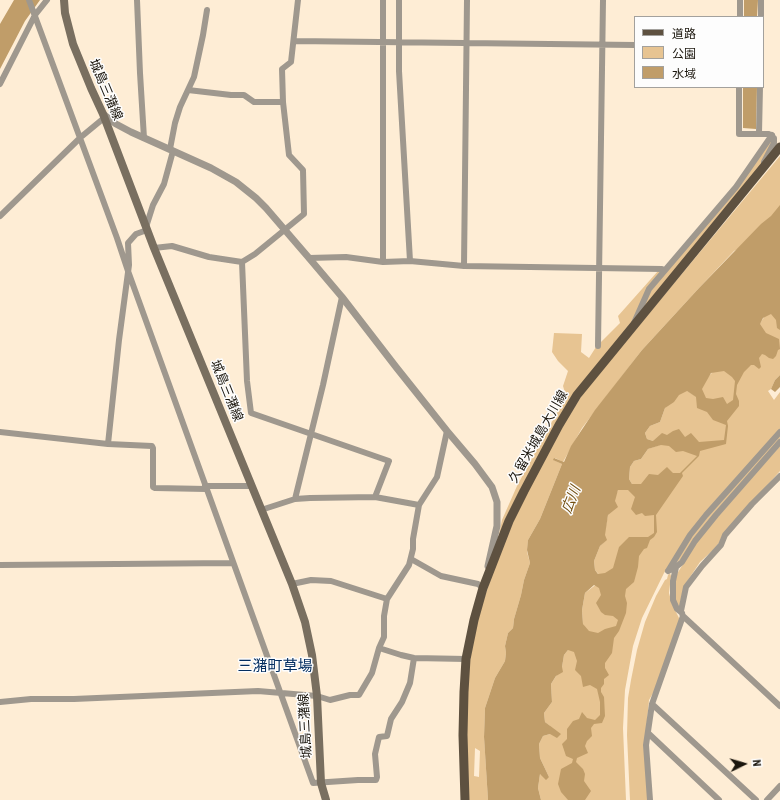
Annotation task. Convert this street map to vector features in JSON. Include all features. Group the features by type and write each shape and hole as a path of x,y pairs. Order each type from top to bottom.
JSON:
{"main road":[{"name":"城島三潴線","path":"64,0 65,13 73,44 104,116 154,248 292,584 307,628 317,696 321,783 326,800"},
{"name":"久留米城島大川線","path":"466,800 463,735 466,659 474,620 483,588 509,521 559,424 577,395 780,148"}],"street":[{"path":"29,0 81,137 279,692 313,783 376,780 375,754 379,737 387,736 391,719 402,702 410,683 414,658"},
{"path":"0,84 34,14 47,0"},
{"path":"137,0 144,138"},
{"path":"154,248 172,246 209,257 242,262 255,254 304,214 302,170 289,155 282,69 292,62 298,0"},
{"path":"383,0 383,262"},
{"path":"399,0 399,71 410,261"},
{"path":"464,266 467,0"},
{"path":"598,346 603,0"},
{"path":"740,0 740,16"},
{"path":"761,0 761,16"},
{"path":"108,444 129,265 128,244 136,234 147,228 153,205 164,184 171,150 174,123 180,106 194,77 207,10"},
{"path":"294,41 634,45"},
{"path":"739,88 739,134 759,133 772,135"},
{"path":"759,133 760,88"},
{"path":"188,90 244,95 254,102 284,102"},
{"path":"0,216 104,116 121,127 211,168 236,182 256,198 342,297 492,487 497,502 497,526 483,588 478,584 441,576 411,559"},
{"path":"761,171 774,142 772,135"},
{"path":"633,326 634,320 649,289 736,187 772,135"},
{"path":"309,258 346,257 383,262 410,261 464,266 665,270"},
{"path":"242,262 247,381 251,413 389,461 375,497"},
{"path":"295,499 323,385 342,297"},
{"path":"0,702 258,691 317,696 330,700 350,695 359,695 372,673 379,648 384,637 384,616 387,599 405,573 411,559 419,505 437,477 447,431"},
{"path":"0,432 108,444 152,446 153,487 155,488 251,486"},
{"path":"780,432 698,525 668,570 676,567 682,562 716,515 780,442"},
{"path":"650,800 646,745 652,704 683,614 681,611 686,587 721,545 725,535 752,504 780,476"},
{"path":"261,510 295,499 375,497 419,505"},
{"path":"0,565 233,563"},
{"path":"676,567 672,581 673,600 677,609 780,706"},
{"path":"292,584 311,580 331,581 387,599"},
{"path":"379,648 414,658 466,659"},
{"path":"652,704 756,800"},
{"path":"648,733 719,800"},
{"path":"767,800 780,786"}],"green space":[{"path":"772,139 772,144 759,168 636,318 650,290"},
{"path":"780,156 780,228 734,251 642,350 582,428 563,462 555,458 554,460 562,464 540,519 528,540 527,552 530,563 524,580 513,628 508,633 505,646 505,661 495,678 485,708 484,737 488,800 469,800 466,744 467,679 476,623 495,566 522,500 553,441 586,389","holes":["475,748 480,751 479,777 474,776"]},
{"path":"658,271 661,273 630,325 569,401 496,549 502,520 517,486 566,396 563,386 568,371 558,361 552,352 554,333 582,334 581,352 589,358 596,347 620,323 618,316"},
{"path":"780,293 780,375 768,391 774,400 780,392 780,429 690,532 664,573 642,618 633,646 625,690 623,728 626,800 541,800 538,788 540,774 549,777 540,758 539,744 543,736 550,734 550,726 545,722 544,713 552,702 551,684 562,667 564,655 568,650 590,644 583,624 582,610 585,593 619,567 601,577 595,570 594,561 600,546 606,540 604,535 608,515 618,490 628,490 642,487 632,484 629,479 630,467 634,461 641,459 648,449 671,441 653,441 647,439 645,433 650,426 660,422 665,408 681,387 708,404 698,386 753,334"},
{"path":"780,435 780,439 681,559 676,563 691,536"},
{"path":"780,446 780,471 722,536 719,543 713,550 700,562 684,586 679,608 676,604 675,577 710,524"},
{"path":"670,573 669,593 672,604 680,620 656,688 649,700 646,732 648,800 630,800 627,735 628,698 631,680 637,650 645,622 656,596"}],"water":[{"path":"14,0 40,0 25,21 0,69 0,24"},
{"path":"744,0 758,0 757,16 744,16"},
{"path":"743,88 757,88 756,129 743,128"},
{"name":"広川","path":"780,205 780,330 777,328 776,320 771,314 763,318 760,324 766,333 779,339 780,349 773,359 762,354 759,358 761,367 759,369 754,365 751,365 744,372 737,385 736,394 739,401 739,406 727,421 728,426 726,444 700,451 699,456 682,473 683,476 656,515 657,532 650,540 647,548 644,549 639,556 634,582 626,589 626,613 619,631 614,638 612,653 605,663 605,668 609,675 604,679 601,692 604,697 605,716 602,723 594,724 591,728 592,736 587,741 585,746 588,753 577,758 576,762 583,769 585,774 584,781 591,791 585,800 568,800 561,792 558,784 561,769 572,763 573,759 566,756 562,744 567,739 567,729 573,721 579,719 582,712 587,718 595,720 600,715 600,702 597,689 590,685 583,687 581,676 575,670 577,661 574,652 568,650 564,655 562,667 563,672 556,676 551,684 552,702 544,713 545,722 561,734 557,738 550,734 543,736 539,744 540,758 549,777 546,780 540,774 538,788 541,800 488,800 484,737 485,708 495,678 505,661 505,646 508,633 513,628 524,580 530,563 527,550 528,540 540,519 562,464 553,460 554,458 564,462 571,446 595,410 642,350 699,288 761,224 771,216","holes":["724,371 735,381 733,400 727,404 723,397 713,399 706,398 702,389 711,373","687,391 696,397 697,408 707,412 713,420 726,425 724,440 699,442 691,433 685,437 679,429 667,435 662,433 653,441 647,439 645,433 650,426 660,422 665,408 674,402 679,395","661,445 669,446 676,452 683,451 697,456 680,473 673,473 667,467 658,475 649,474 641,484 632,484 629,479 630,467 634,461 641,459 648,449","618,490 628,490 635,497 631,509 636,515 642,513 645,516 654,515 654,533 648,537 629,537 619,547 613,568 605,573 598,574 595,570 594,561 600,546 607,540 605,535 608,515 618,507 615,501","594,585 599,588 601,595 596,603 601,612 605,615 613,616 618,620 616,626 598,633 589,631 583,624 582,610 585,593"]},
{"path":"780,375 780,387 775,392 771,389 775,380"}],"district":[{"name":"三潴町草場","path":"275,667"}]}
